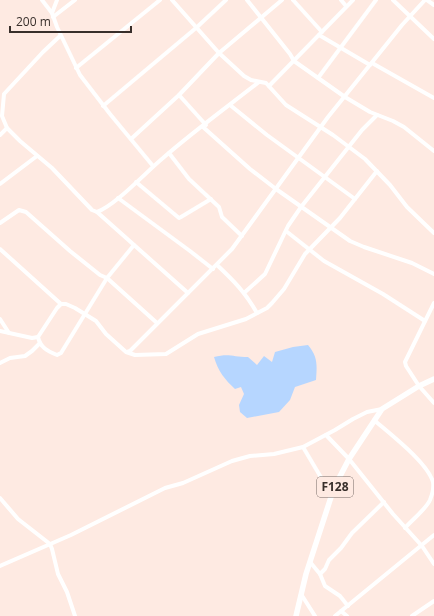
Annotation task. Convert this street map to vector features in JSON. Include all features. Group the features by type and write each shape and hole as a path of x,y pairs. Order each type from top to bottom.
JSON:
{"main road":[{"name":"F128","path":"296,614 310,562 332,496 337,482 349,459 382,409 419,386 434,379"}],"street":[{"path":"42,0 52,15 60,36 80,75 103,106 153,166"},
{"path":"52,15 57,0"},
{"path":"52,15 75,0"},
{"path":"76,68 160,0"},
{"path":"172,0 219,53 244,76 266,83 286,105 350,147 378,171 407,207 434,233"},
{"path":"103,106 196,28 226,0"},
{"path":"247,0 294,61 345,97 370,112 404,127 434,151"},
{"path":"131,139 179,95 219,53 282,0"},
{"path":"293,0 320,33 340,48 434,98"},
{"path":"341,0 346,6"},
{"path":"269,86 353,0"},
{"path":"318,78 376,0"},
{"path":"393,0 434,39"},
{"path":"126,352 130,351 232,249 321,127 371,64 426,0 434,5"},
{"path":"0,98 60,36"},
{"path":"97,212 118,198 153,166 259,82"},
{"path":"429,95 433,92"},
{"path":"4,94 2,116 7,128 52,168 92,210 97,212 188,293"},
{"path":"179,95 204,126 250,169 301,207 350,241 412,263 434,274"},
{"path":"230,105 355,199"},
{"path":"370,112 370,122"},
{"path":"244,293 265,274 286,231 301,207 377,115"},
{"path":"0,135 7,128"},
{"path":"169,153 189,179 219,207 222,216 242,236"},
{"path":"0,184 37,156"},
{"path":"0,249 61,304 66,304 84,313 96,322 106,334 126,352 135,355 166,354 198,334 246,319 266,308 280,293 299,262 331,228 378,171"},
{"path":"136,182 179,218 182,218 211,199"},
{"path":"118,198 213,269"},
{"path":"0,216 2,222 19,210 24,210 70,251 100,275 107,278 157,323"},
{"path":"286,231 324,261 382,294 424,321"},
{"path":"38,337 40,344 44,349 57,355 60,353 107,278 134,245"},
{"path":"217,265 239,286 257,313"},
{"path":"434,303 424,321 406,362 406,366 419,386 434,403"},
{"path":"0,331 32,338 38,337 61,304"},
{"path":"0,319 9,333"},
{"path":"0,364 10,358 25,356 40,344"},
{"path":"0,566 50,544 159,491 183,483 232,461 250,456 274,454 303,447 367,412 382,409"},
{"path":"374,420 424,465 433,483 429,503 405,528"},
{"path":"326,435 349,459 405,528 422,546 434,564"},
{"path":"303,447 332,496"},
{"path":"0,498 18,519 50,544 58,574 67,592 75,616"},
{"path":"320,574 325,569 329,560 341,548 352,533 384,502"},
{"path":"335,616 434,535"},
{"path":"310,562 320,574 325,586 340,596 348,606"},
{"path":"301,594 315,616"},
{"path":"412,616 434,601"},
{"path":"341,611 347,616"},
{"path":"291,616 296,614"}],"water":[{"path":"308,345 314,353 316,361 316,380 295,387 290,400 279,412 247,418 240,412 239,405 244,394 241,387 235,389 228,382 222,375 214,357 227,355 248,357 257,365 264,356 272,362 275,352"}]}
